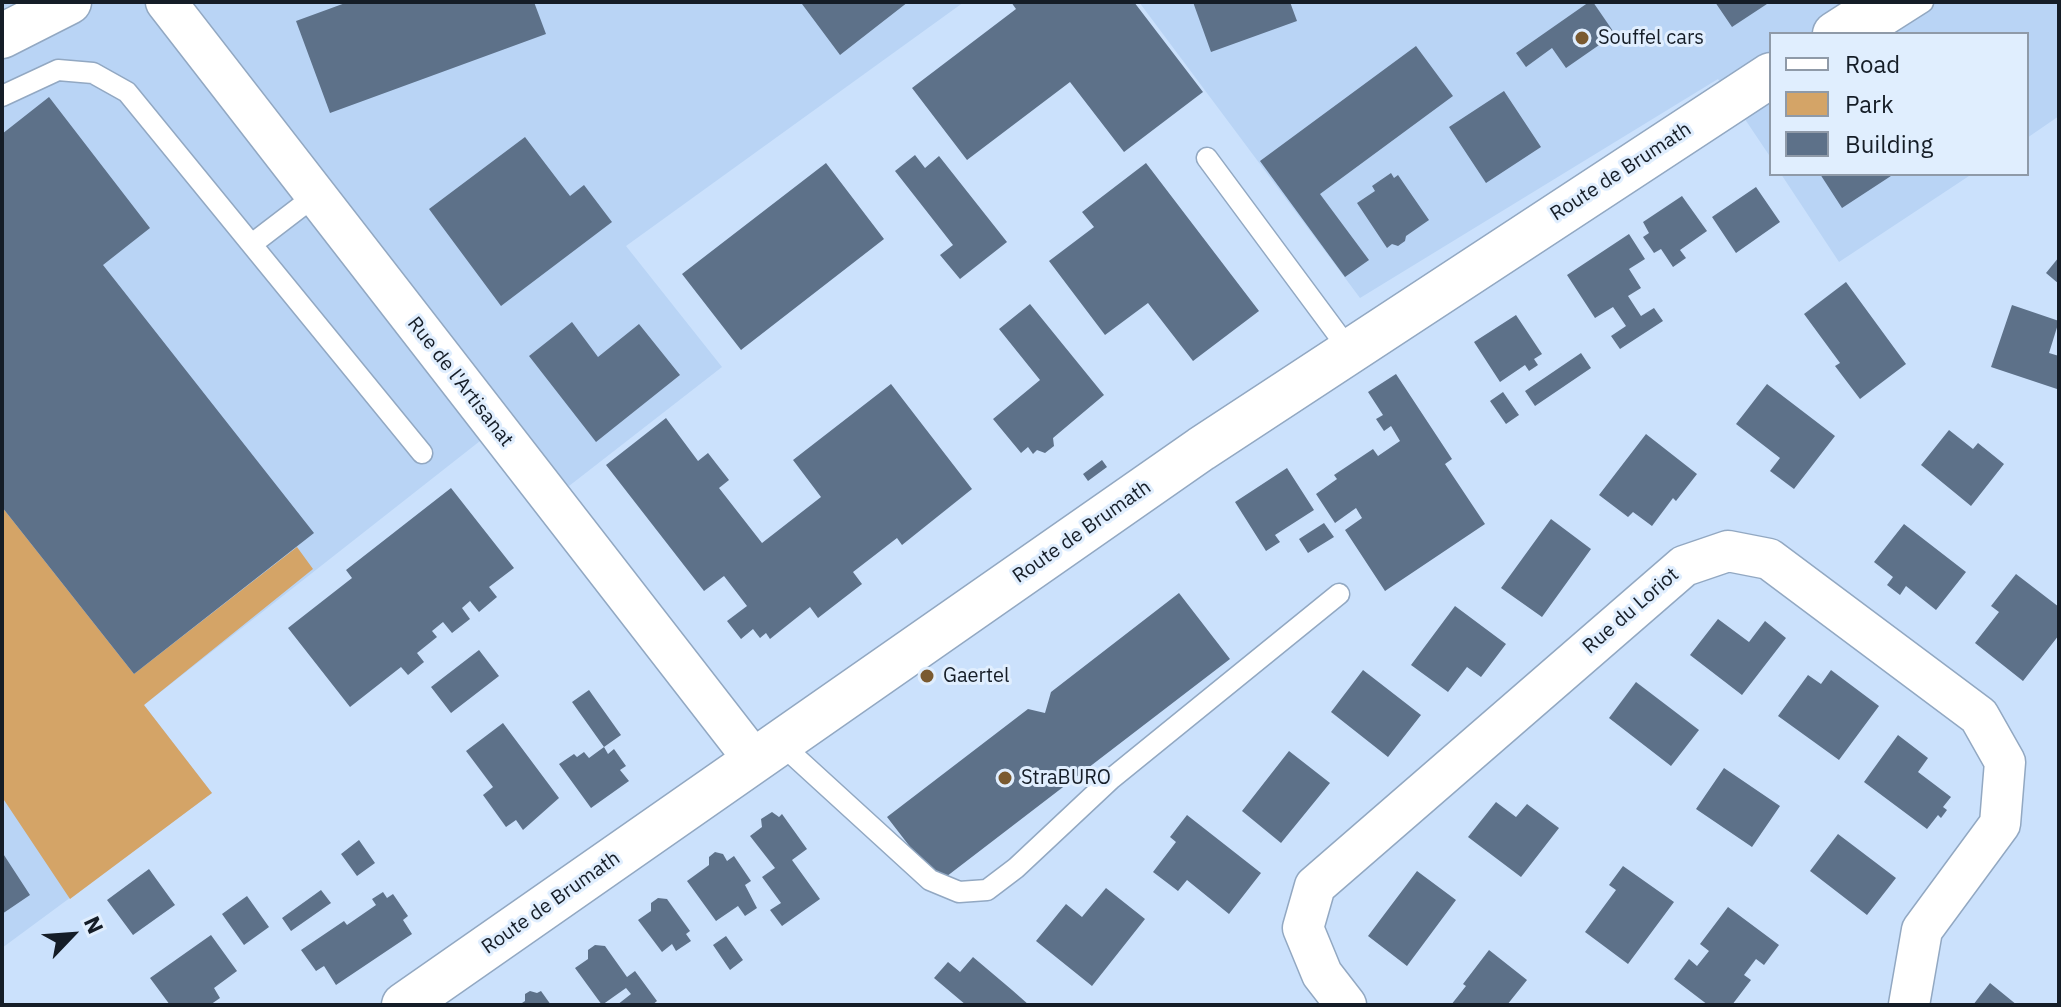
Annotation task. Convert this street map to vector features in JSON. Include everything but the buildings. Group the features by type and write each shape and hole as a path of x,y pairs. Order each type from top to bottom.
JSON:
{"main road":[{"path":"2,36 69,2"},
{"path":"1838,32 1885,2"},
{"name":"Route de Brumath","path":"404,1005 1201,449 1769,76"}],"street":[{"name":"Rue de l'Artisanat","path":"166,2 316,195 768,752"},
{"name":"Rue du Loriot","path":"1346,1005 1322,974 1303,928 1315,886 1684,566 1728,551 1769,559 1979,716 2005,762 2000,824 1922,930 1909,1005"}],"lane":[{"path":"1876,32 1923,2"},
{"path":"2,96 58,70 93,73 127,92 422,453"},
{"path":"1727,103 1763,104 1769,100"},
{"path":"1207,158 1350,351"},
{"path":"252,244 316,195"},
{"path":"768,752 930,880 959,892 987,890 1016,868 1111,779 1339,594"}],"shaded area":[{"path":"2,2 964,2 626,246 722,367 569,486 508,419 144,705 212,793 2,948"},
{"path":"1139,2 2059,2 2059,116 2029,137 2029,32 1769,32 1769,155 1718,79 1360,298"},
{"path":"1782,176 1969,176 1839,262"}],"green space":[{"path":"2,507 134,674 297,547 313,569 144,705 212,793 70,899 2,797"}],"place":[{"name":"Souffel cars","path":"1582,38"},
{"name":"Gaertel","path":"927,676"},
{"name":"StraBURO","path":"1005,778"}]}
